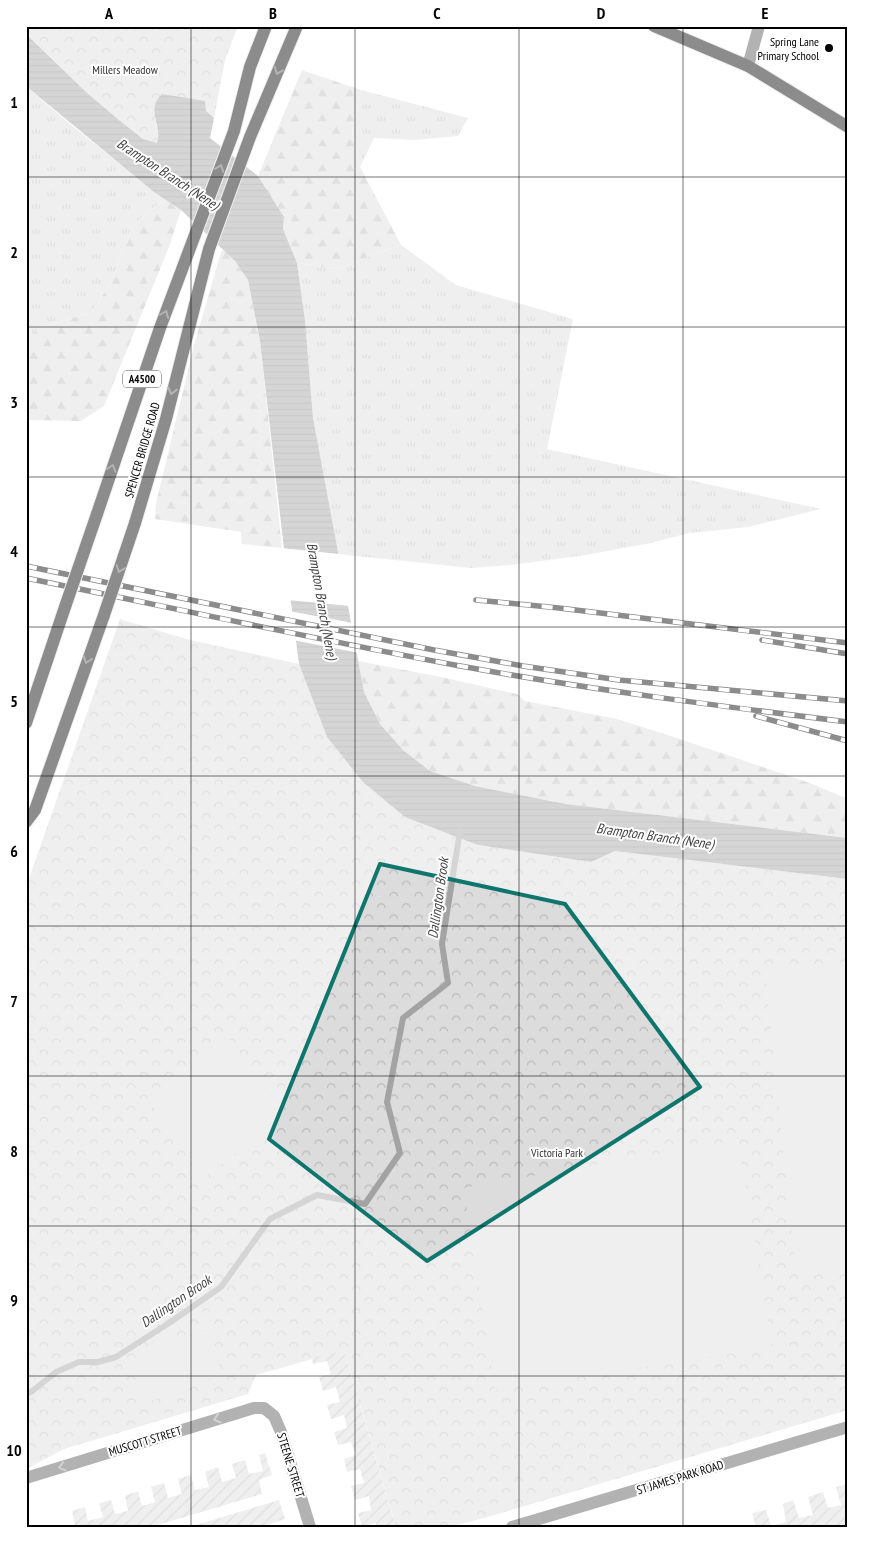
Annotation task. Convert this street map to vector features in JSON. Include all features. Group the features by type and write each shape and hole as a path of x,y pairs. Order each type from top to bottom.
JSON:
{"main road":[{"name":"SPENCER BRIDGE ROAD","path":"26,723 160,328 234,130 250,67 266,26"},
{"name":"SPENCER BRIDGE ROAD","path":"26,822 34,810 136,523 166,419 210,249 250,137 297,26"},
{"path":"654,26 748,66 848,127"}],"street":[{"path":"748,66 759,26"},
{"name":"MUSCOTT STREET","path":"26,1478 254,1408 264,1408"},
{"name":"STEENE STREET","path":"264,1408 274,1416 281,1432 310,1527"},
{"name":"ST JAMES PARK ROAD","path":"512,1527 848,1427"}],"highlighted area":[{"path":"380,864 565,904 700,1087 427,1261 269,1139"}],"green space":[{"name":"Millers Meadow","path":"26,26 238,26 225,60 214,118 206,112 155,117 159,137 157,143 143,139 86,92 26,34"},
{"path":"302,70 361,90 352,132 360,167 401,245 338,269 297,263 283,229 284,217 258,176"},
{"path":"26,86 71,125 166,200 147,212 131,229 110,284 92,312 39,328 26,339"},
{"path":"361,90 468,118 458,136 415,140 374,138 360,167 352,132"},
{"path":"166,200 181,210 169,247 104,406 81,421 26,420 26,339 39,328 92,312 110,284 131,229 147,212"},
{"path":"401,245 456,285 573,319 547,449 821,509 748,527 689,533 651,543 586,555 511,565 471,568 337,554 313,418 305,320 297,263 338,269"},
{"path":"222,249 235,261 248,280 260,341 282,548 242,544 241,532 155,519 156,503 194,345"},
{"name":"Victoria Park","path":"120,619 186,639 299,664 327,737 478,845 591,862 615,851 848,879 848,1410 484,1518 449,1527 396,1527 344,1350 256,1375 248,1394 64,1449 28,1468 26,1467 26,887"},
{"path":"358,661 517,694 525,701 617,719 810,783 848,799 848,838 566,804 475,786 430,771 403,750 380,724 364,692"},
{"path":"848,963 848,1266 796,1272 765,972"},
{"path":"227,1037 285,1114 203,1179 149,1101"},
{"path":"738,1140 772,1347 495,1390 464,1188"},
{"path":"211,1330 221,1374 141,1405 136,1360 174,1337"},
{"path":"344,1350 396,1527 377,1527 376,1523 362,1527 358,1513 371,1510 369,1496 355,1500 351,1486 364,1483 360,1469 347,1472 344,1459 356,1455 351,1442 338,1445 334,1432 347,1428 344,1415 331,1419 327,1405 340,1402 336,1387 323,1391 319,1377 331,1374 327,1361 313,1364 312,1358"},
{"path":"265,1453 272,1475 259,1480 262,1494 151,1527 70,1527 75,1526 72,1511 85,1507 88,1521 103,1517 99,1503 111,1500 115,1514 128,1511 125,1496 138,1491 142,1506 155,1502 151,1487 164,1483 168,1498 182,1494 178,1479 191,1475 195,1490 209,1487 205,1472 218,1467 222,1482 236,1478 232,1464 245,1460 249,1474 263,1471 259,1455"},
{"path":"848,1484 848,1527 756,1527 752,1513 766,1510 771,1526 786,1522 783,1504 793,1500 799,1518 813,1515 808,1497 823,1492 828,1508 841,1505 836,1487"},
{"path":"279,1500 285,1519 268,1525 269,1527 189,1527"}],"water":[{"name":"Brampton Branch (Nene)","path":"26,34 86,92 143,139 157,143 158,130 155,106 162,94 205,101 206,111 214,118 210,138 258,176 284,217 283,229 297,263 305,320 313,418 364,692 380,724 403,750 430,771 475,786 566,804 848,838 848,879 615,851 591,862 478,845 405,817 363,782 327,737 299,664 260,341 248,280 235,261 181,210 154,192 26,86"}],"pier":[{"path":"281,548 340,554 350,606 288,600"},
{"path":"289,611 353,623 359,653 293,640"}],"waterway":[{"name":"Dallington Brook","path":"26,1394 56,1372 79,1362 98,1362 116,1357 221,1287 270,1219 317,1195 365,1204 400,1153 387,1102 403,1018 448,983 442,944 460,831"}],"railway":[{"path":"26,566 434,650 523,666 619,680 848,701"},
{"path":"26,578 466,667 704,704 848,722"},
{"path":"476,600 559,608 848,643"},
{"path":"762,640 848,654"},
{"path":"756,716 848,741"}],"place":[{"name":"Spring Lane Primary School","path":"829,48"}]}
